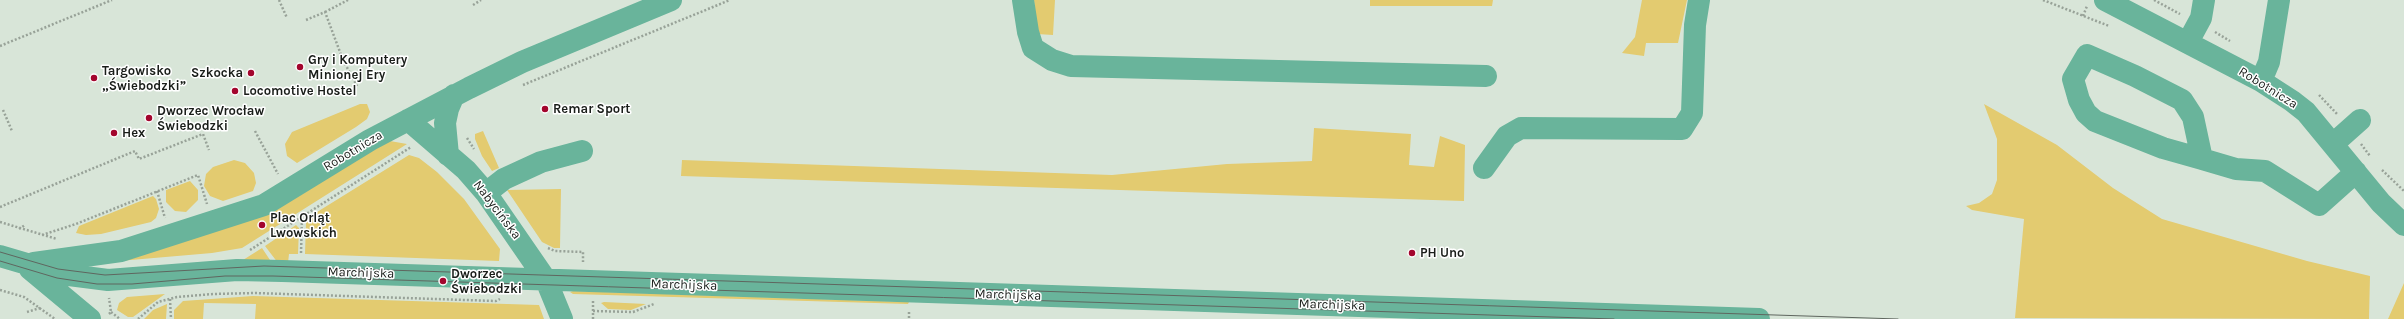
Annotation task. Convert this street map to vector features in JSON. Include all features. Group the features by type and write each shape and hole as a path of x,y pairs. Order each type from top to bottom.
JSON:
{"street":[{"name":"Robotnicza","path":"24,264 121,251 252,210 270,202 370,140 454,96 522,62 671,0"},
{"path":"1023,0 1028,32 1033,48 1052,60 1071,66 1486,76"},
{"path":"1484,168 1507,136 1521,128 1682,129 1692,113 1695,25 1699,0"},
{"name":"Robotnicza","path":"2104,0 2133,6 2188,42 2261,81 2292,101 2306,112 2356,172 2402,222"},
{"path":"2188,42 2200,18 2204,0"},
{"path":"2261,81 2269,62 2279,0"},
{"path":"2202,159 2193,117 2182,100 2135,76 2086,56 2073,79 2079,100 2086,113 2095,121 2163,148 2236,170 2265,171 2319,205 2356,172"},
{"path":"448,155 445,124 448,109 454,96"},
{"name":"Nabycińska","path":"408,120 466,170 486,193 546,280 562,319"},
{"path":"2333,144 2360,120"},
{"path":"486,193 504,179 541,162 582,151"},
{"path":"0,256 24,264 90,319"},
{"name":"Marchijska","path":"24,264 68,276 108,280 257,270 1759,319"}],"path":[{"path":"0,46 112,0"},
{"path":"279,0 286,18"},
{"path":"306,20 348,0"},
{"path":"473,5 481,0"},
{"path":"518,87 730,0"},
{"path":"2043,0 2112,27"},
{"path":"325,12 343,60 357,86"},
{"path":"3,110 12,131"},
{"path":"255,131 281,178"},
{"path":"0,207 136,151 139,159 203,134 209,150"},
{"path":"41,235 76,224 198,175 209,210"},
{"path":"157,191 167,222"},
{"path":"301,259 302,217"},
{"path":"0,222 19,229 60,240"},
{"path":"19,229 25,225"},
{"path":"0,290 24,297 55,319"},
{"path":"138,319 158,302 170,299 255,293 496,301 506,296"},
{"path":"170,295 171,319"},
{"path":"593,299 593,319"},
{"path":"593,311 633,312 655,304"},
{"path":"28,312 40,308"},
{"path":"111,312 120,319"},
{"path":"909,312 909,319"}],"shaded area":[{"path":"1034,0 1055,0 1053,35 1037,34"},
{"path":"1370,0 1493,0 1492,6 1370,6"},
{"path":"1642,0 1687,0 1678,43 1646,43 1644,56 1622,53 1635,37"},
{"path":"360,104 367,104 370,112 367,119 356,127 297,163 287,156 285,144 292,132"},
{"path":"1984,104 2057,145 2113,188 2162,219 2307,261 2370,276 2369,319 2015,318 2024,219 1972,210 1966,206 1979,203 1992,194 1997,180 1997,139"},
{"path":"1314,128 1411,134 1409,165 1434,167 1440,136 1465,145 1464,201 681,176 682,160 1112,175 1227,164 1312,161"},
{"path":"483,131 499,168 492,171 482,156 475,139 475,134"},
{"path":"390,141 407,144 242,248 212,253 119,261"},
{"path":"409,155 419,158 437,172 464,199 500,249 499,261 305,254 306,223 309,217"},
{"path":"234,160 245,163 254,173 256,183 253,191 223,201 210,196 204,186 206,174 213,167"},
{"path":"190,181 198,190 198,200 186,212 175,211 166,202 166,190"},
{"path":"561,189 560,248 554,248 542,242 507,190"},
{"path":"153,196 156,199 159,209 156,218 151,222 101,234 86,235 76,233 79,226"},
{"path":"296,225 299,228 298,254 289,254 288,263 278,263 265,246"},
{"path":"262,248 272,263 243,260"},
{"path":"2404,283 2404,319 2388,319"},
{"path":"570,292 909,302 908,304 573,294"},
{"path":"165,294 133,317 128,317 117,310 119,303 127,297"},
{"path":"253,296 539,305 544,319 255,319 256,304 204,303 203,319 174,319 174,310 183,301"},
{"path":"601,303 646,304 631,310 608,309"},
{"path":"167,304 166,319 144,319 153,310"}],"tram line":[{"path":"0,252 58,269 105,275 264,266 1898,319"},
{"path":"0,261 57,278 97,284 132,284 225,276 273,276 1614,319"}],"place":[{"name":"Gry i Komputery Minionej Ery","path":"300,67"},
{"name":"Szkocka","path":"251,73"},
{"name":"Targowisko „Świebodzki”","path":"94,78"},
{"name":"Locomotive Hostel","path":"235,91"},
{"name":"Remar Sport","path":"545,109"},
{"name":"Dworzec Wrocław Świebodzki","path":"149,118"},
{"name":"Hex","path":"114,133"},
{"name":"Plac Orląt Lwowskich","path":"262,225"},
{"name":"PH Uno","path":"1412,253"},
{"name":"Dworzec Świebodzki","path":"443,281"}]}
